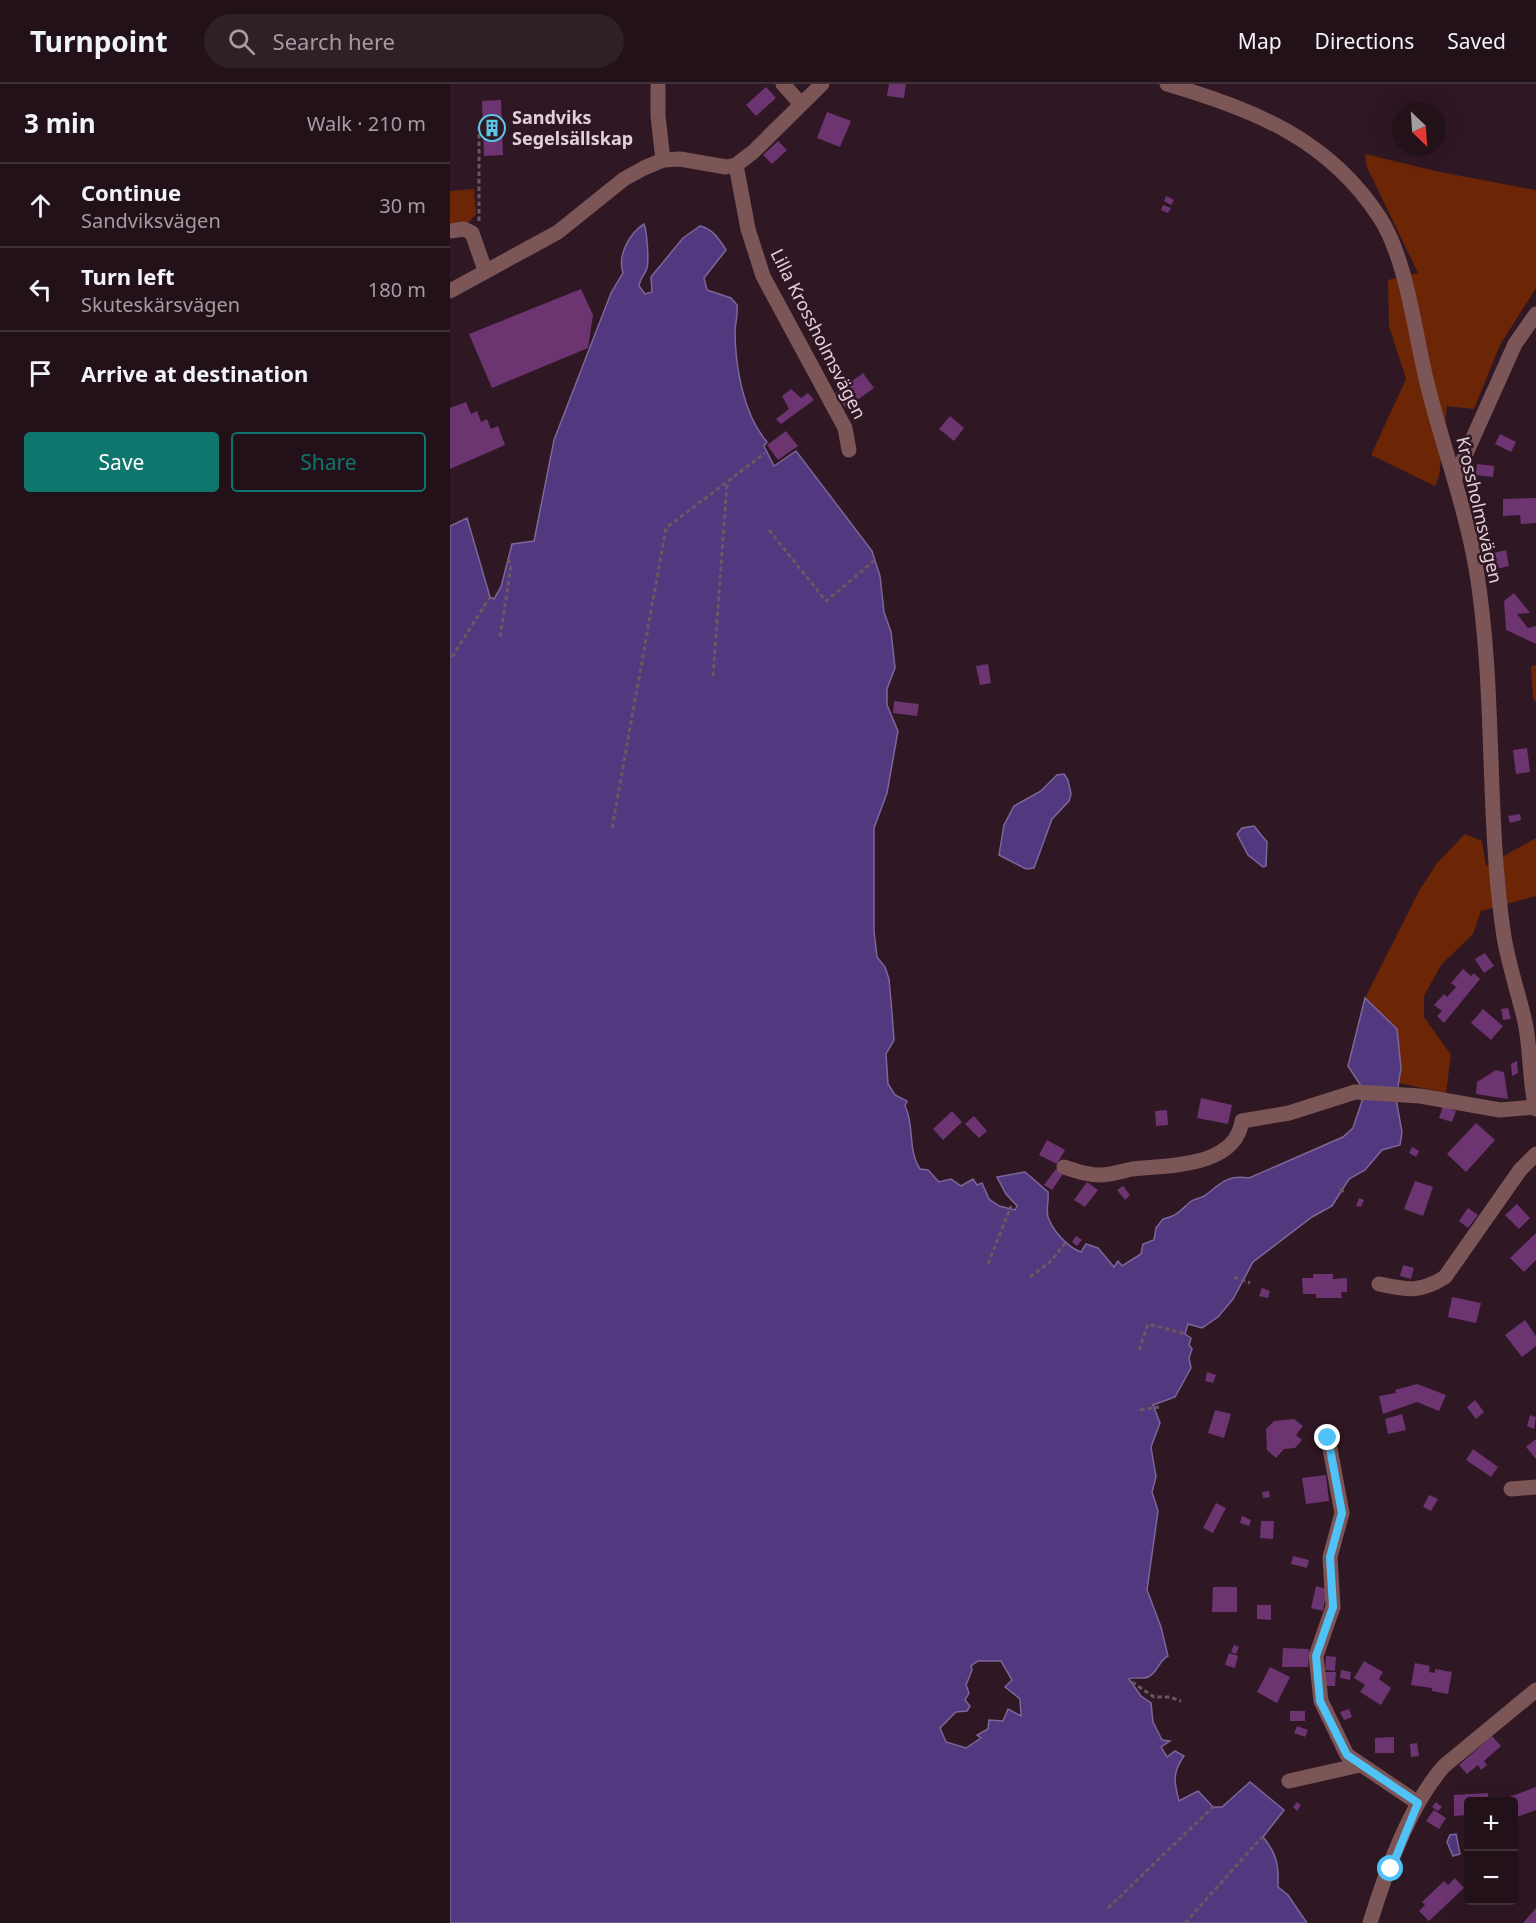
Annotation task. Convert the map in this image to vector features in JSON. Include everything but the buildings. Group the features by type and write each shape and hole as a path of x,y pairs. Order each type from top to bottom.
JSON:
{"street":[{"path":"658,84 658,117 663,160"},
{"path":"783,84 800,103"},
{"path":"450,291 558,232 624,179 663,160 680,159 726,167 736,165 753,152 800,103 822,84"},
{"name":"Krossholmsvägen","path":"1167,84 1255,113 1299,137 1334,164 1381,220 1395,254 1414,318 1427,385 1455,478 1476,568 1487,669 1503,933 1525,1024 1536,1108"},
{"name":"Lilla Krossholmsvägen","path":"736,165 748,229 760,268 845,428 849,450"},
{"path":"450,231 464,229 472,233 485,270"},
{"path":"1455,478 1515,344 1536,314"},
{"path":"1064,1167 1101,1175 1133,1169 1172,1167 1203,1160 1230,1144 1240,1133 1242,1121 1289,1113 1355,1092 1420,1095 1500,1110 1536,1108"},
{"path":"1379,1284 1410,1291 1434,1284 1446,1277 1514,1178 1536,1154"},
{"path":"1328,1438 1342,1513 1330,1557 1333,1607 1316,1656 1320,1701 1342,1748 1360,1766 1418,1803"},
{"path":"1511,1489 1536,1487"},
{"path":"1370,1923 1418,1803 1444,1766 1536,1690"},
{"path":"1289,1781 1360,1766"}],"path":[{"path":"472,233 481,217 480,124"},
{"path":"612,828 666,528 765,453"},
{"path":"713,676 727,482"},
{"path":"769,530 826,601 874,561"},
{"path":"500,637 511,566 507,556"},
{"path":"452,657 490,597"},
{"path":"1340,1189 1345,1193"},
{"path":"988,1264 1011,1206"},
{"path":"1030,1276 1052,1261 1066,1242"},
{"path":"1234,1277 1250,1283"},
{"path":"1139,1350 1148,1324 1185,1334"},
{"path":"1140,1410 1159,1407"},
{"path":"1132,1682 1154,1697 1170,1696 1180,1701"},
{"path":"1108,1908 1213,1807"},
{"path":"1185,1923 1262,1837"}],"shaded area":[{"path":"1365,154 1440,172 1536,190 1536,288 1500,345 1474,409 1447,406 1439,476 1435,486 1371,455 1406,379 1389,326 1388,280 1418,273 1367,167"},
{"path":"474,189 476,214 467,224 450,226 450,191"},
{"path":"644,224 647,239 647,268 639,286 645,294 652,292 651,277 683,238 700,226 712,232 721,242 726,250 704,278 707,290 731,298 737,305 735,329 739,374 746,404 767,442 764,446 774,466 796,451 872,551 880,576 884,612 891,632 895,668 887,689 887,705 898,731 887,793 874,828 874,931 877,957 885,967 889,979 894,1040 886,1054 888,1084 895,1095 907,1101 905,1106 910,1121 914,1153 920,1169 928,1170 939,1182 951,1179 961,1186 973,1179 977,1185 982,1183 989,1199 999,1206 1015,1210 1017,1206 1006,1194 997,1177 1025,1172 1048,1192 1048,1217 1057,1233 1066,1242 1081,1252 1086,1244 1098,1248 1114,1267 1118,1261 1122,1266 1141,1254 1143,1244 1154,1240 1156,1228 1163,1219 1175,1215 1190,1202 1205,1195 1221,1183 1230,1179 1249,1178 1343,1137 1353,1128 1365,1092 1348,1066 1365,998 1397,1029 1401,1068 1396,1099 1402,1132 1400,1145 1382,1150 1365,1170 1349,1179 1332,1206 1312,1217 1253,1262 1233,1299 1218,1317 1202,1328 1188,1324 1185,1334 1191,1338 1189,1345 1192,1349 1189,1358 1191,1368 1175,1397 1153,1405 1160,1423 1151,1447 1156,1477 1152,1492 1158,1511 1147,1590 1161,1627 1168,1656 1151,1675 1145,1678 1129,1679 1141,1696 1151,1703 1153,1722 1162,1740 1170,1741 1161,1747 1167,1757 1175,1751 1184,1756 1177,1768 1175,1778 1179,1801 1198,1791 1213,1807 1222,1807 1250,1782 1284,1810 1263,1837 1276,1861 1278,1887 1288,1895 1307,1923 450,1923 450,526 467,518 490,597 494,599 501,587 512,544 534,541 554,440 611,293 623,273 623,252","holes":["978,1661 1001,1661 1012,1680 1005,1687 1020,1699 1021,1716 1008,1709 1003,1721 989,1720 988,1729 977,1735 981,1738 966,1748 946,1742 940,1728 956,1712 967,1711 970,1706 965,1700 969,1693 966,1685 972,1670 971,1666"]},
{"path":"1536,665 1536,702 1533,699 1531,666"},
{"path":"1064,774 1071,794 1069,801 1052,819 1034,868 1026,869 999,855 1004,825 1014,806 1041,791 1057,775"},
{"path":"1254,826 1267,842 1266,866 1263,867 1248,855 1237,834 1242,828"},
{"path":"1465,834 1482,841 1486,866 1536,838 1536,896 1481,911 1473,934 1441,965 1424,996 1424,1017 1451,1055 1446,1093 1399,1083 1401,1068 1397,1029 1365,998 1419,891 1437,863"},
{"path":"1456,1834 1460,1854 1453,1856 1447,1842 1450,1835"}],"place":[{"name":"Sandviks Segelsällskap","path":"492,128"}],"route":[{"path":"1328,1438 1342,1513 1330,1557 1333,1607 1316,1656 1318,1690 1320,1701 1347,1755 1354,1762 1418,1803 1391,1869"}]}
